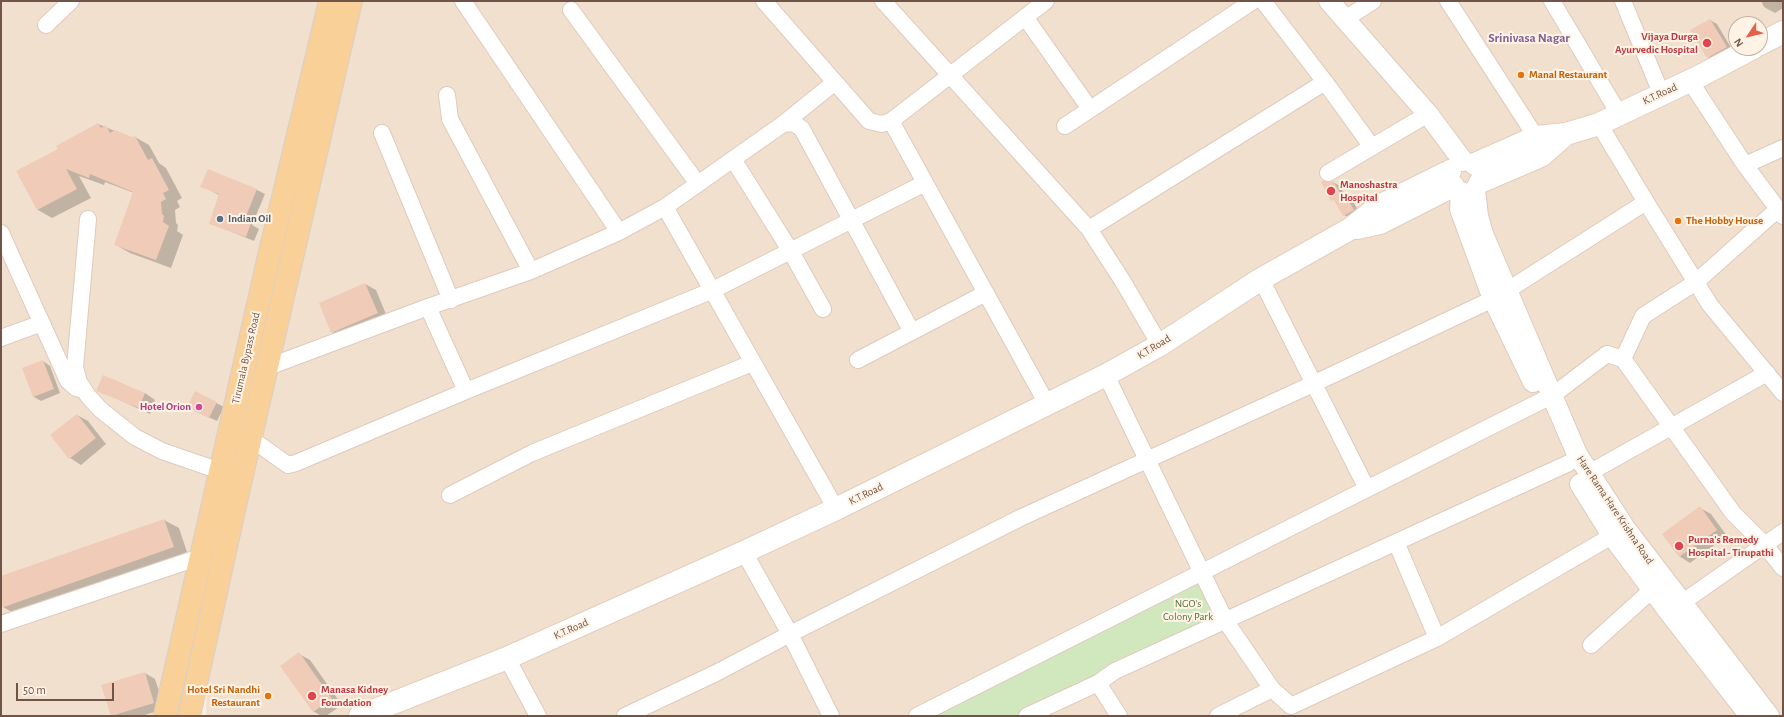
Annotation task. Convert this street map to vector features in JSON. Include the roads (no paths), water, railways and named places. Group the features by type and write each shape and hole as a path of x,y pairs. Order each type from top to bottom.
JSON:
{"main road":[{"name":"Tirumala Bypass Road","path":"165,716 213,500 330,1"},
{"name":"Tirumala Bypass Road","path":"189,716 250,438 268,367 351,1"},
{"path":"1768,40 1783,32"},
{"name":"K.T.Road","path":"1465,178 1536,137 1566,134 1599,124 1661,93 1690,81 1737,56"},
{"name":"K.T.Road","path":"360,716 507,658 744,552 836,509 1106,375 1160,344 1261,279 1350,229 1379,206 1465,178 1541,156 1566,134"},
{"path":"213,500 235,506"}],"street":[{"path":"46,25 71,1"},
{"path":"463,1 619,232"},
{"path":"764,1 869,121 882,124 891,121 948,75 1046,1"},
{"path":"883,1 1088,229 1122,280 1160,344"},
{"path":"1065,126 1253,1"},
{"path":"1263,1 1325,82 1372,147"},
{"path":"1329,1 1428,114 1465,178"},
{"path":"1345,19 1373,1"},
{"path":"1448,1 1536,137"},
{"path":"1552,1 1620,114"},
{"path":"1623,1 1661,93"},
{"path":"571,10 698,184"},
{"path":"1025,17 1090,109"},
{"path":"1623,359 1643,316 1696,282 1780,213 1745,165 1690,81"},
{"path":"268,367 428,307 531,271 619,232 665,207 783,124 835,82"},
{"path":"1088,229 1325,82"},
{"path":"447,95 450,119 531,271"},
{"path":"1328,174 1428,114"},
{"path":"891,121 1047,404"},
{"path":"783,124 794,123 802,129 912,332"},
{"path":"1599,124 1710,305 1783,392"},
{"path":"382,134 451,300"},
{"path":"1745,165 1783,148"},
{"path":"734,159 790,250 822,309"},
{"name":"Hare Rama Hare Krishna Road","path":"1465,178 1478,216 1500,294 1547,398 1589,473 1619,532 1653,589 1675,608 1769,716"},
{"path":"250,438 288,465 292,465 466,391 710,291 925,183"},
{"path":"625,716 716,673 1020,518 1313,384 1500,294 1646,202"},
{"path":"665,207 710,291 836,509"},
{"path":"88,219 75,367 79,382 101,410 135,437 162,451 220,471"},
{"path":"1,233 68,381 76,388 83,388"},
{"path":"1261,279 1367,489"},
{"path":"858,360 986,293"},
{"path":"428,307 466,391"},
{"path":"1,338 42,323"},
{"path":"917,716 1547,398 1607,354 1623,359 1733,513 1765,545 1783,568"},
{"path":"450,495 532,453 752,362"},
{"path":"1589,473 1767,373"},
{"path":"1106,375 1225,620 1272,688 1291,706 1437,638 1619,532"},
{"name":"Hare Rama Hare Krishna Road","path":"1547,398 1569,463 1675,608 1746,715"},
{"path":"1027,716 1098,683 1115,670 1569,463"},
{"path":"1675,608 1783,532"},
{"path":"1396,542 1437,638"},
{"path":"744,552 790,634 831,716"},
{"path":"1,624 200,557"},
{"path":"1591,645 1653,589"},
{"path":"507,658 538,716"},
{"path":"1098,683 1119,716"},
{"path":"1218,716 1272,688"}],"place":[{"name":"Vijaya Durga Ayurvedic Hospital","path":"1707,43"},
{"name":"Manal Restaurant","path":"1521,75"},
{"name":"Manoshastra Hospital","path":"1331,191"},
{"name":"Indian Oil","path":"220,219"},
{"name":"The Hobby House","path":"1678,221"},
{"name":"Hotel Orion","path":"199,407"},
{"name":"Purna's Remedy Hospital - Tirupathi","path":"1679,546"},
{"name":"Hotel Sri Nandhi Restaurant","path":"268,696"},
{"name":"Manasa Kidney Foundation","path":"312,696"}],"district":[{"name":"Srinivasa Nagar","path":"1529,38"}],"park label":[{"name":"NGO's Colony Park","path":"1188,610"}]}
